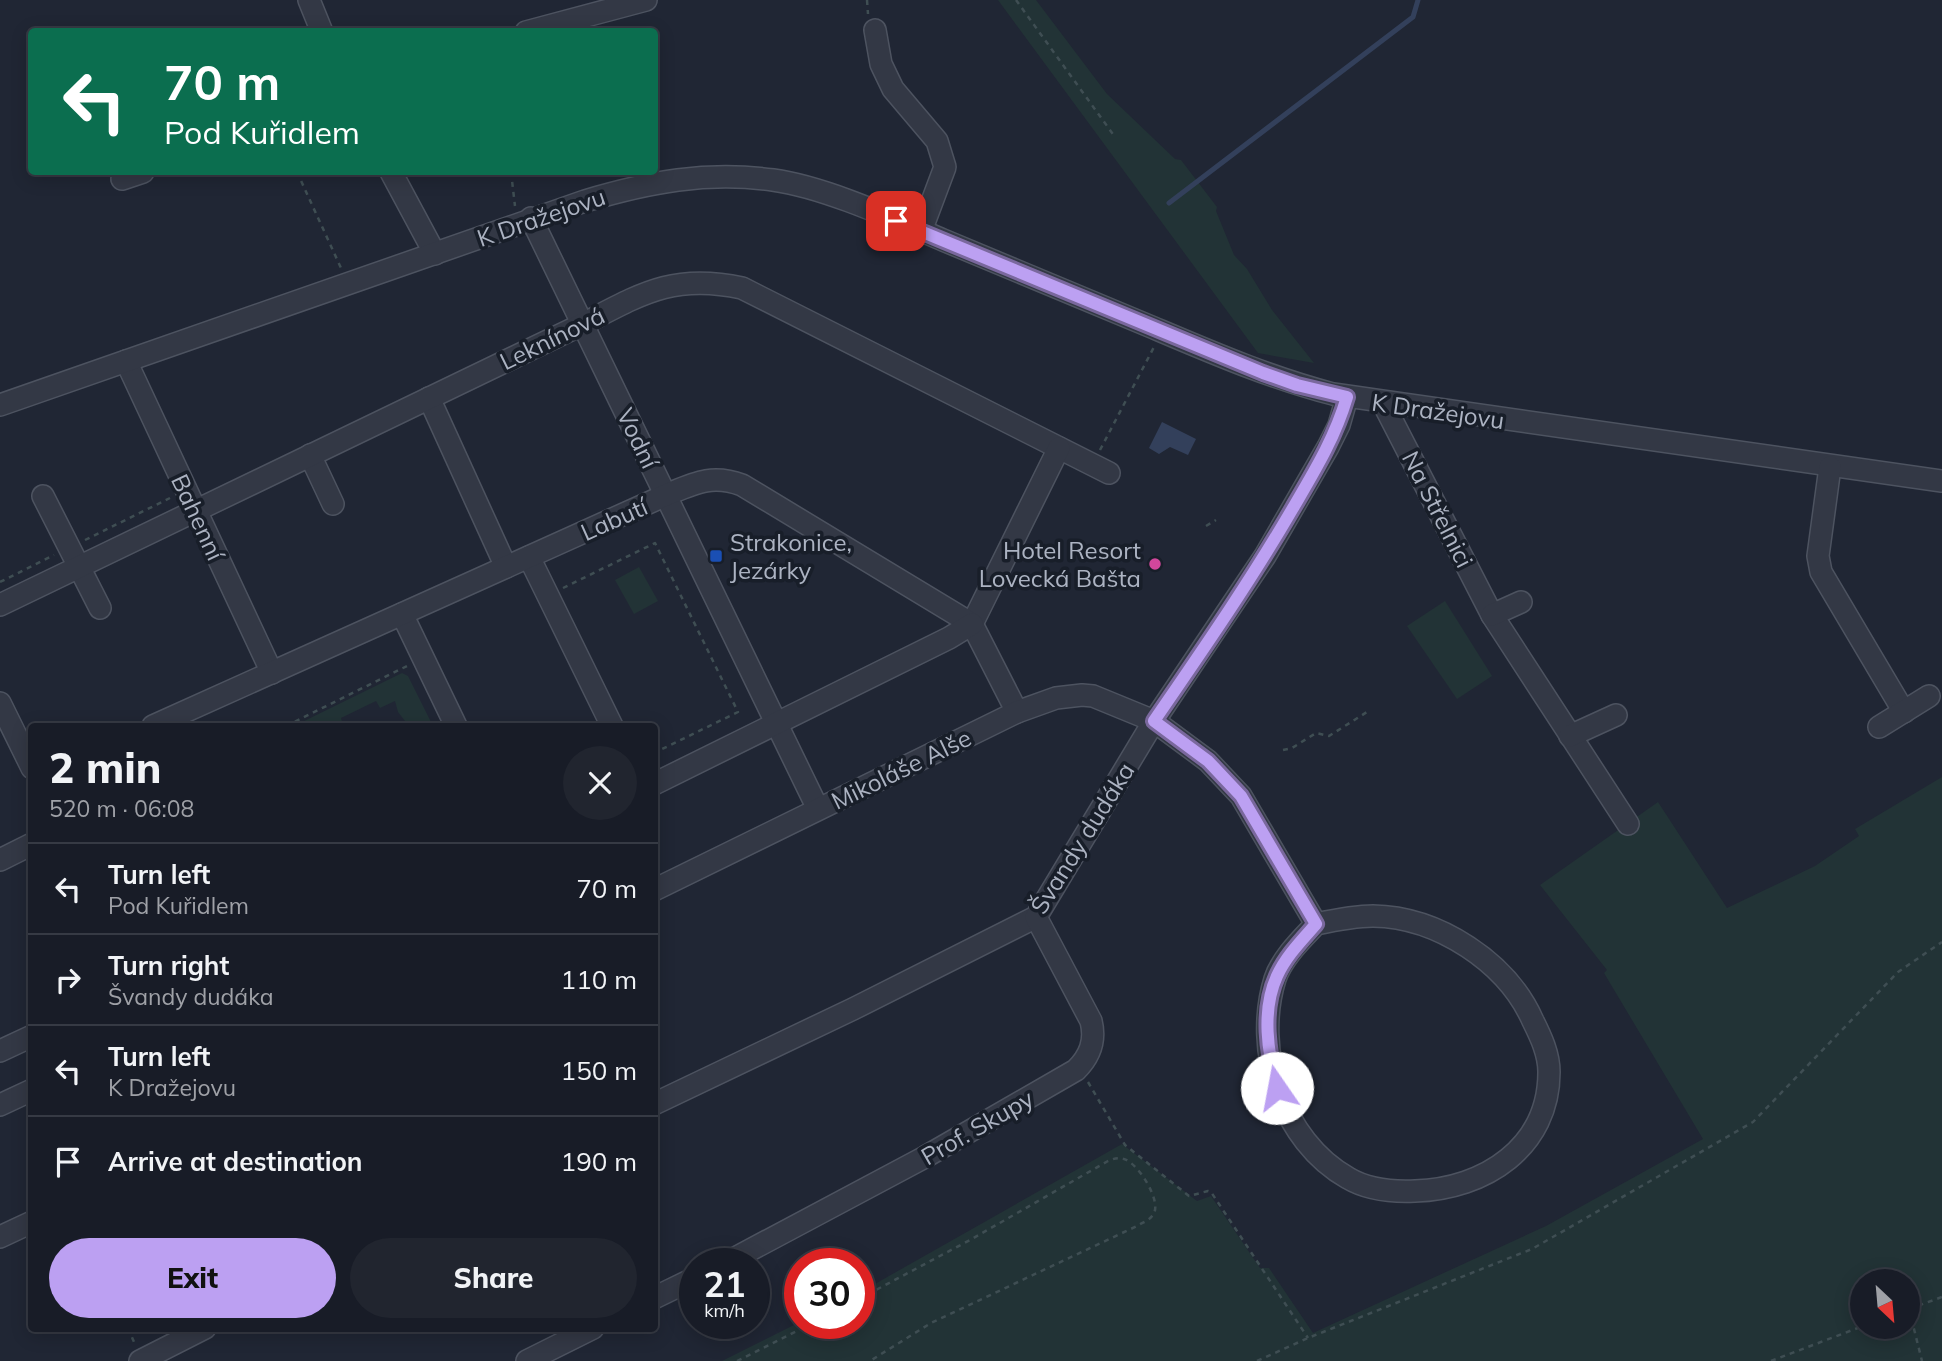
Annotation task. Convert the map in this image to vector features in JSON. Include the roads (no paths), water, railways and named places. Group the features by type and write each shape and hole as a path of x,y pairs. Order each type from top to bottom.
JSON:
{"street":[{"path":"309,0 320,28"},
{"path":"541,28 646,0"},
{"path":"875,30 881,64 893,89 937,141 945,167 921,231"},
{"path":"122,179 134,175"},
{"path":"393,175 435,254"},
{"name":"K Dražejovu","path":"0,404 435,254 524,217 639,186 685,178 728,176 775,180 820,191 1297,385 1383,403 1942,481"},
{"name":"Vodní","path":"524,217 583,324 686,536 712,558 725,586 725,617 777,724"},
{"name":"Leknínová","path":"0,605 643,293 669,285 720,283 742,288 1101,469"},
{"name":"Bahenní","path":"126,361 272,673"},
{"name":"Švandy dudáka","path":"658,1102 853,1009 1036,917 1154,721 1265,556 1328,447 1339,425 1347,397"},
{"path":"429,398 506,567"},
{"name":"Na Střelnici","path":"1383,403 1492,615 1628,824"},
{"path":"658,782 949,638 972,624 1059,448"},
{"path":"310,455 333,504"},
{"path":"1830,467 1818,556 1821,572 1903,712"},
{"name":"Labutí","path":"160,723 666,495 712,479 743,485 972,624"},
{"path":"43,496 100,608"},
{"path":"528,557 610,723"},
{"path":"1492,615 1521,602"},
{"path":"402,614 455,723"},
{"path":"972,624 1017,712"},
{"name":"Mikoláše Alše","path":"658,888 1017,712 1056,698 1082,695 1093,696 1154,721 1208,761 1241,796 1316,924"},
{"path":"1879,727 1929,696"},
{"path":"0,704 28,760"},
{"path":"1570,736 1616,715"},
{"path":"777,724 818,808"},
{"path":"0,860 28,846"},
{"path":"1375,916 1415,922 1477,953 1495,968 1526,1004 1543,1043 1549,1066 1549,1091 1536,1127 1517,1151 1499,1166 1480,1178 1435,1190 1398,1192 1376,1189 1349,1179 1322,1159 1299,1135 1277,1088 1272,1070 1267,1035 1269,1010 1276,977 1292,950 1316,924 1346,917 1375,916"},
{"name":"Prof. Skupy","path":"754,1248 925,1157 1080,1067 1091,1050 1091,1021 1036,917"},
{"path":"0,1051 28,1038"},
{"path":"3,1098 28,1091"},
{"path":"0,1237 28,1224"},
{"path":"658,1296 679,1286"},
{"path":"139,1361 197,1332"},
{"path":"527,1361 583,1332"}],"water":[{"path":"1162,422 1196,439 1188,455 1170,447 1159,454 1149,448"}],"waterway":[{"path":"1169,203 1413,17 1418,0"}],"place":[{"name":"Strakonice, Jezárky","path":"716,556"},
{"name":"Hotel Resort Lovecká Bašta","path":"1155,564"}]}
